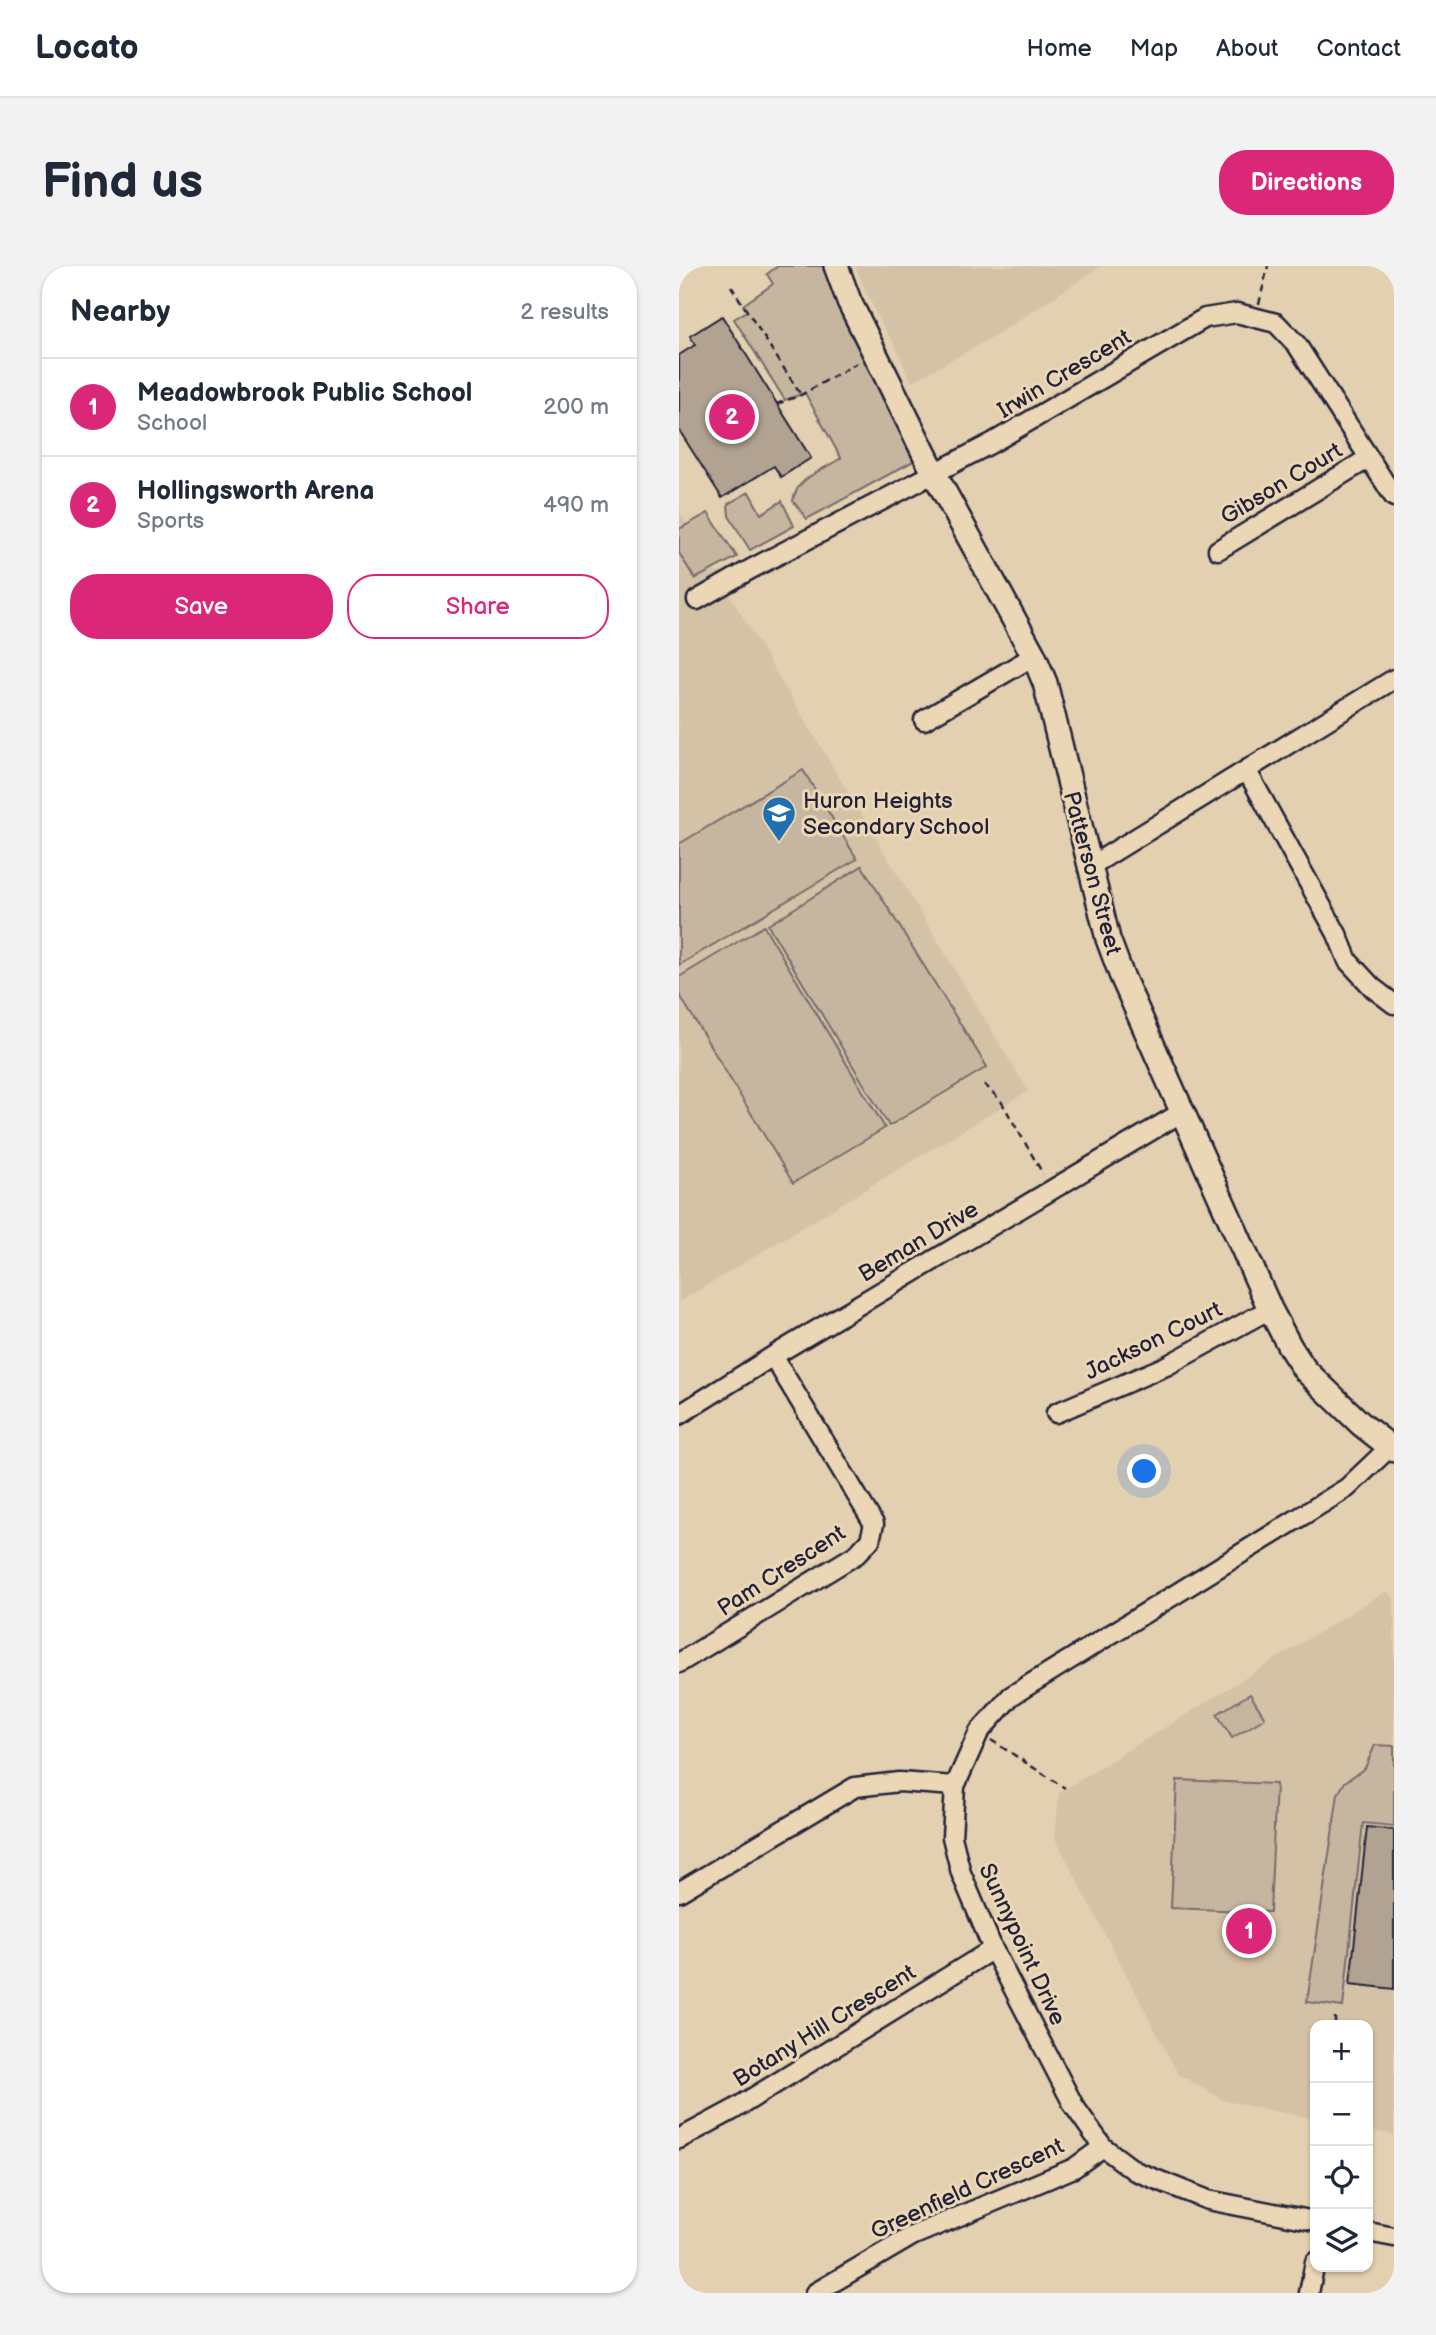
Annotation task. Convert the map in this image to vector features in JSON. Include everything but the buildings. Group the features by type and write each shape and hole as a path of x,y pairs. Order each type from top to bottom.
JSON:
{"street":[{"name":"Patterson Street","path":"836,266 849,301 934,473 1034,656 1048,695 1098,905 1121,974 1270,1309 1305,1370 1361,1424 1392,1448"},
{"name":"Irwin Crescent","path":"697,600 992,443 1205,318 1237,313 1276,323 1297,345 1394,497"},
{"name":"Gibson Court","path":"1218,550 1369,457"},
{"path":"924,720 1034,656"},
{"path":"1089,867 1394,679"},
{"path":"1247,771 1337,934 1348,961 1373,988 1394,1004"},
{"name":"Beman Drive","path":"679,1415 1184,1111"},
{"name":"Jackson Court","path":"1056,1413 1165,1366 1270,1309"},
{"name":"Pam Crescent","path":"679,1663 857,1555 870,1540 874,1524 773,1356"},
{"name":"Sunnypoint Drive","path":"1310,2220 1208,2200 1135,2171 1103,2147 1074,2106 993,1949 961,1873 953,1836 955,1786 979,1732 1011,1696 1347,1488 1392,1448"},
{"path":"679,1892 855,1787 899,1782 955,1786"},
{"name":"Botany Hill Crescent","path":"679,2139 733,2110 993,1949"},
{"name":"Greenfield Crescent","path":"815,2293 912,2236 1074,2168 1103,2147"},
{"path":"1373,2233 1394,2237"},
{"path":"1309,2293 1313,2272"}],"path":[{"path":"1256,318 1268,266"},
{"path":"731,286 801,395"},
{"path":"777,404 801,395 875,352"},
{"path":"983,1084 1001,1101 1052,1189"},
{"path":"979,1732 1065,1787"}],"shaded area":[{"path":"778,266 824,266 833,293 919,458 807,519 793,501 795,493 805,480 841,458 805,393 785,400 734,319 747,311 743,305 773,284 767,274"},
{"path":"855,266 1101,266 995,336 911,382"},
{"path":"749,492 761,514 782,501 794,526 750,550 729,516 728,504"},
{"name":"Huron Heights Secondary School","path":"679,511 1028,1091 679,1302"},
{"path":"708,513 737,557 695,579 679,553 679,529"},
{"path":"803,770 857,859 679,965 679,844"},
{"path":"862,866 987,1067 889,1126 768,925"},
{"path":"764,926 885,1128 793,1183 679,994 679,977"},
{"path":"1386,1591 1394,1598 1394,2135 1373,2131 1373,2020 1310,2020 1310,2118 1225,2101 1178,2074 1055,1838 1059,1793"},
{"path":"1250,1694 1265,1718 1232,1738 1217,1714"},
{"path":"1375,1745 1394,1746 1394,1826 1363,1823 1343,2007 1307,2002 1338,1794 1345,1782 1365,1768"},
{"path":"1177,1780 1276,1784 1270,1912 1171,1908"}],"place":[{"name":"Hollingsworth Arena","path":"732,417"},
{"name":"Huron Heights Secondary School","path":"779,843"},
{"name":"Meadowbrook Public School","path":"1249,1931"}]}
